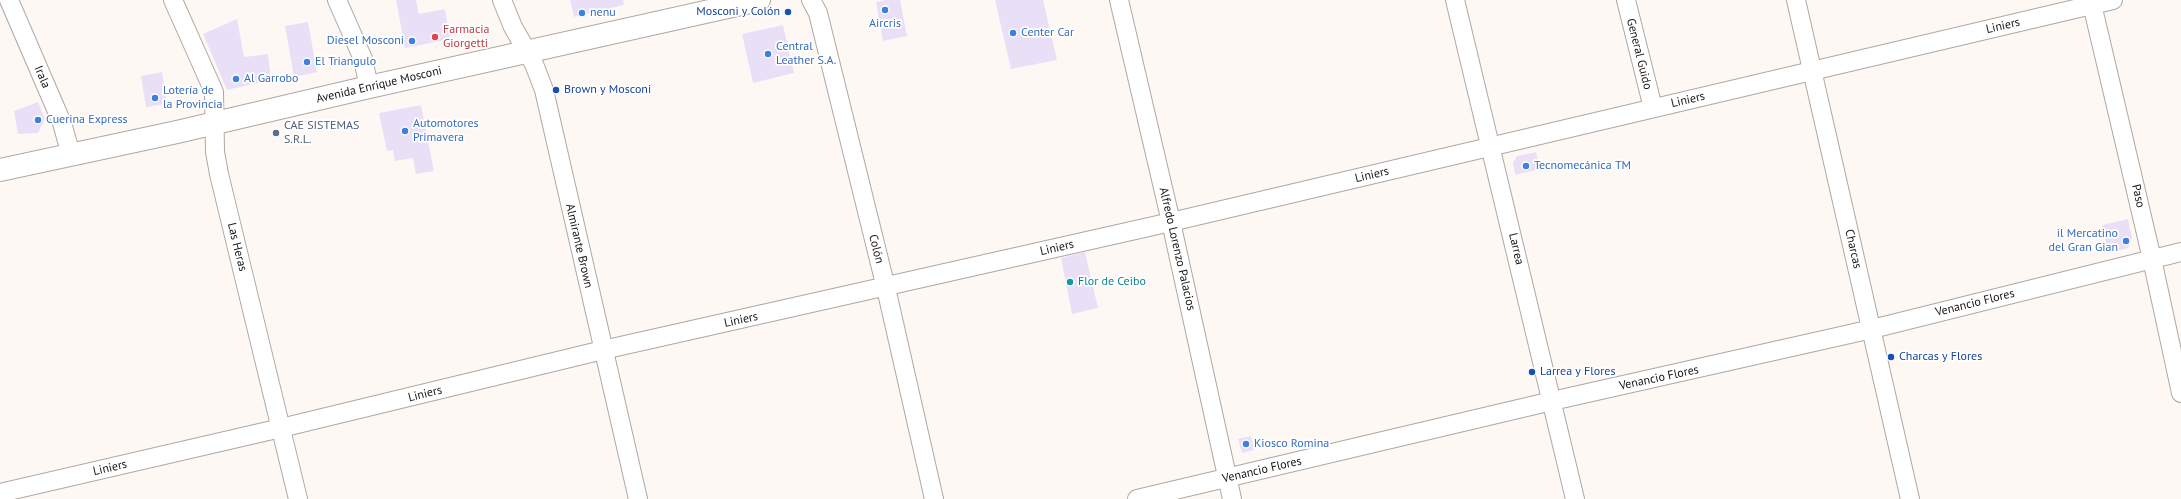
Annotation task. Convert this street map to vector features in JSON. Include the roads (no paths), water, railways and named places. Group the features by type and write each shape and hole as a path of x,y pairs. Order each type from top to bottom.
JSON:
{"main road":[{"name":"Avenida Enrique Mosconi","path":"0,170 759,0"}],"street":[{"name":"Irala","path":"9,0 62,124 71,155"},
{"name":"Las Heras","path":"174,0 214,92 214,123 219,174 298,499"},
{"path":"337,0 363,59 369,87"},
{"name":"Almirante Brown","path":"502,0 513,27 538,73 544,90 638,499"},
{"name":"Colón","path":"812,0 818,14 886,288 934,499"},
{"name":"Alfredo Lorenzo Palacios","path":"1119,0 1171,222 1232,499"},
{"name":"Larrea","path":"1455,0 1575,499"},
{"name":"General Guido","path":"1626,0 1653,108"},
{"name":"Charcas","path":"1796,0 1910,499"},
{"name":"Liniers","path":"0,493 281,428 603,350 886,288 1171,222 1812,71 2092,2 2113,0"},
{"name":"Paso","path":"2092,2 2152,259 2181,393"},
{"name":"Venancio Flores","path":"1137,499 1552,401 1872,329 2181,252"}],"place":[{"name":"Aircris","path":"885,10"},
{"name":"Mosconi y Colón","path":"788,12"},
{"name":"nenu","path":"582,13"},
{"name":"Center Car","path":"1013,33"},
{"name":"Farmacia Giorgetti","path":"435,37"},
{"name":"Diesel Mosconi","path":"412,41"},
{"name":"Central Leather S.A.","path":"768,54"},
{"name":"El Triangulo","path":"307,62"},
{"name":"Al Garrobo","path":"236,79"},
{"name":"Brown y Mosconi","path":"556,90"},
{"name":"Lotería de la Provincia","path":"155,98"},
{"name":"Cuerina Express","path":"38,120"},
{"name":"Automotores Primavera","path":"405,131"},
{"name":"CAE SISTEMAS S.R.L.","path":"276,133"},
{"name":"Tecnomecánica TM","path":"1526,166"},
{"name":"il Mercatino del Gran Gian","path":"2126,241"},
{"name":"Flor de Ceibo","path":"1070,282"},
{"name":"Charcas y Flores","path":"1891,357"},
{"name":"Larrea y Flores","path":"1532,372"},
{"name":"Kiosco Romina","path":"1246,444"}]}
